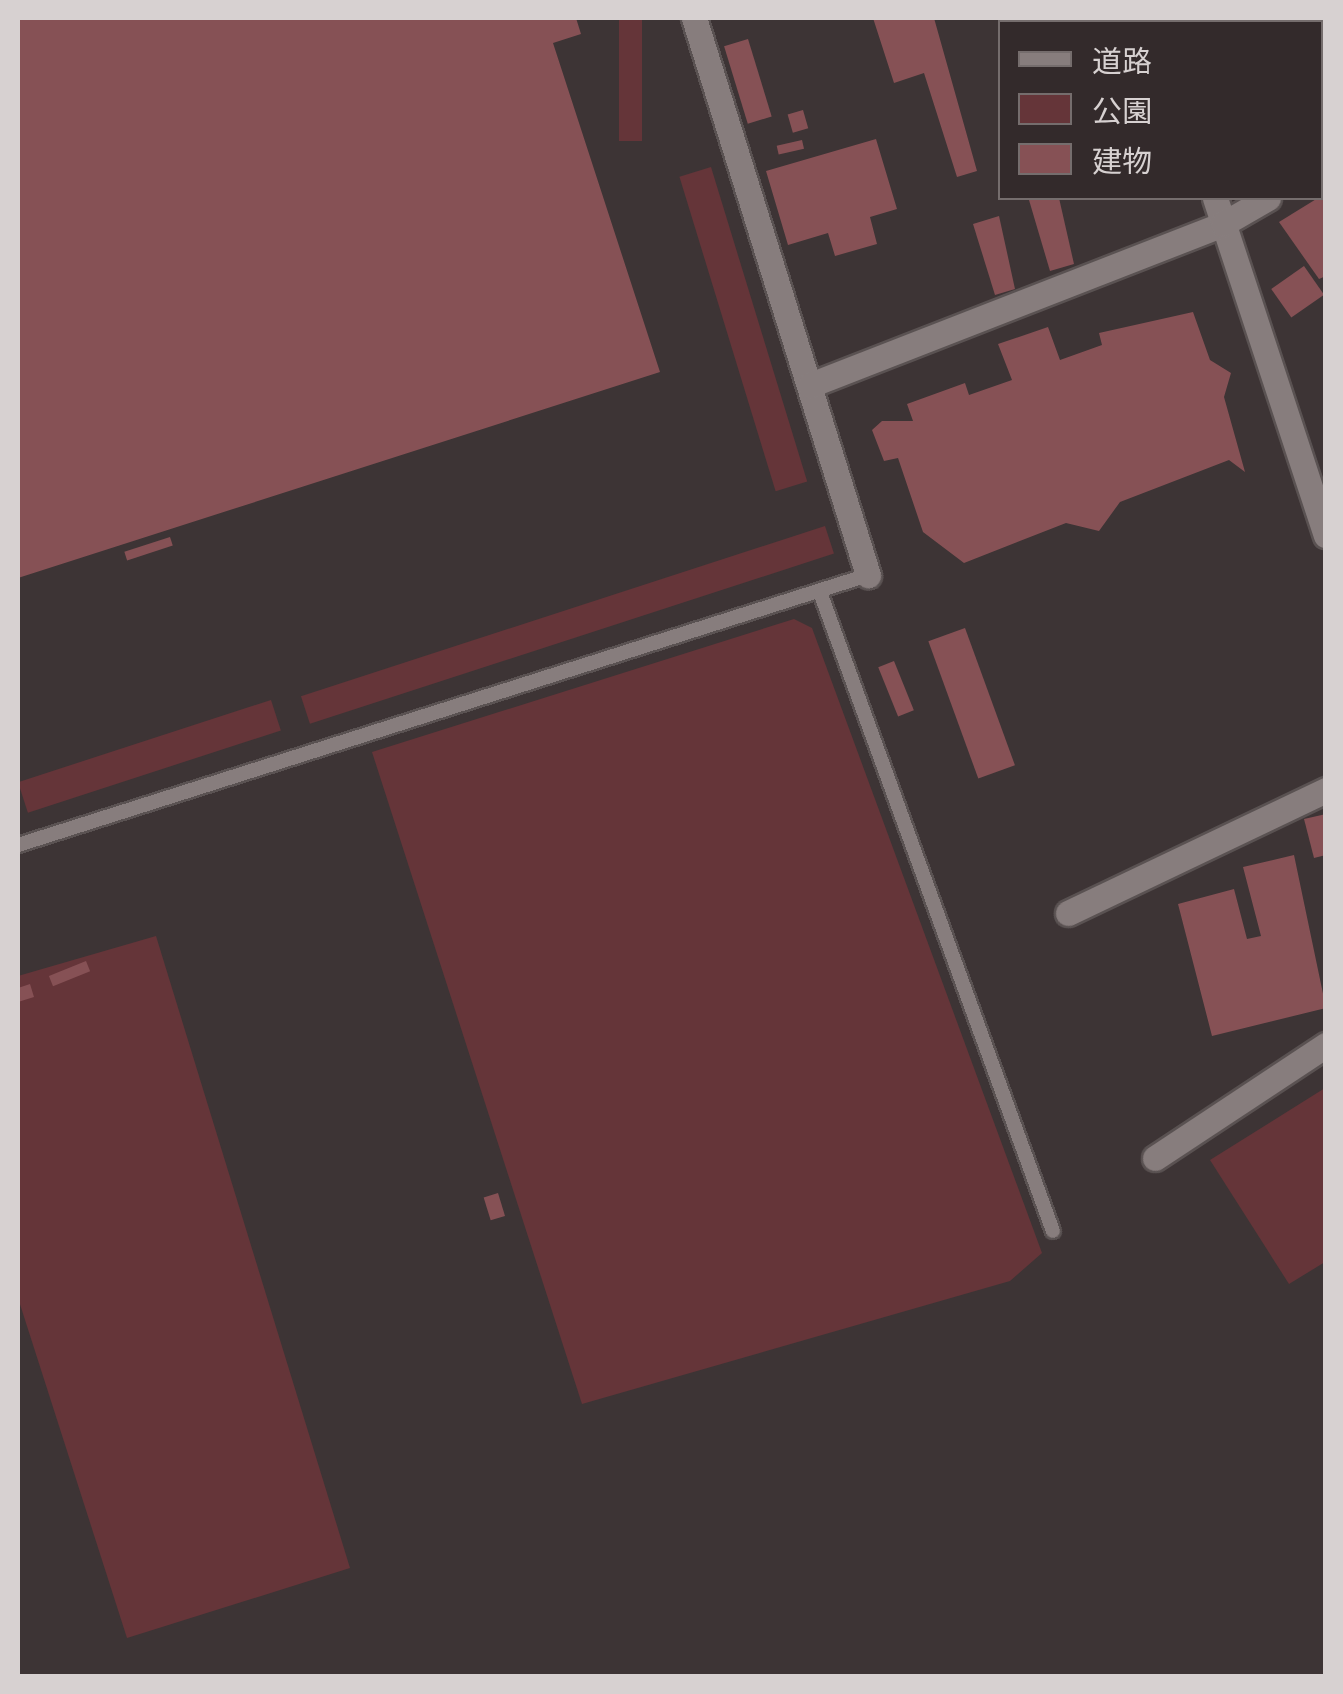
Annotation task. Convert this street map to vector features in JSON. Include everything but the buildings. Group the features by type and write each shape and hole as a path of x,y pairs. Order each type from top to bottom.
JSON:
{"street":[{"path":"694,18 868,575"},
{"path":"1216,200 1326,535"},
{"path":"810,385 1223,224 1265,200"},
{"path":"1068,912 1326,790"},
{"path":"1155,1158 1326,1046"}],"lane":[{"path":"18,846 868,575"},
{"path":"820,592 1052,1230"}],"green space":[{"path":"619,18 642,18 642,141 619,141"},
{"path":"711,167 807,482 776,491 679,177"},
{"path":"825,526 834,554 310,724 301,696"},
{"path":"794,619 812,628 1042,1253 1010,1281 582,1404 372,752"},
{"path":"271,700 281,730 28,813 18,782"},
{"path":"156,936 350,1568 127,1638 18,1298 18,976"},
{"path":"1325,1088 1325,1262 1289,1284 1210,1160"}]}
